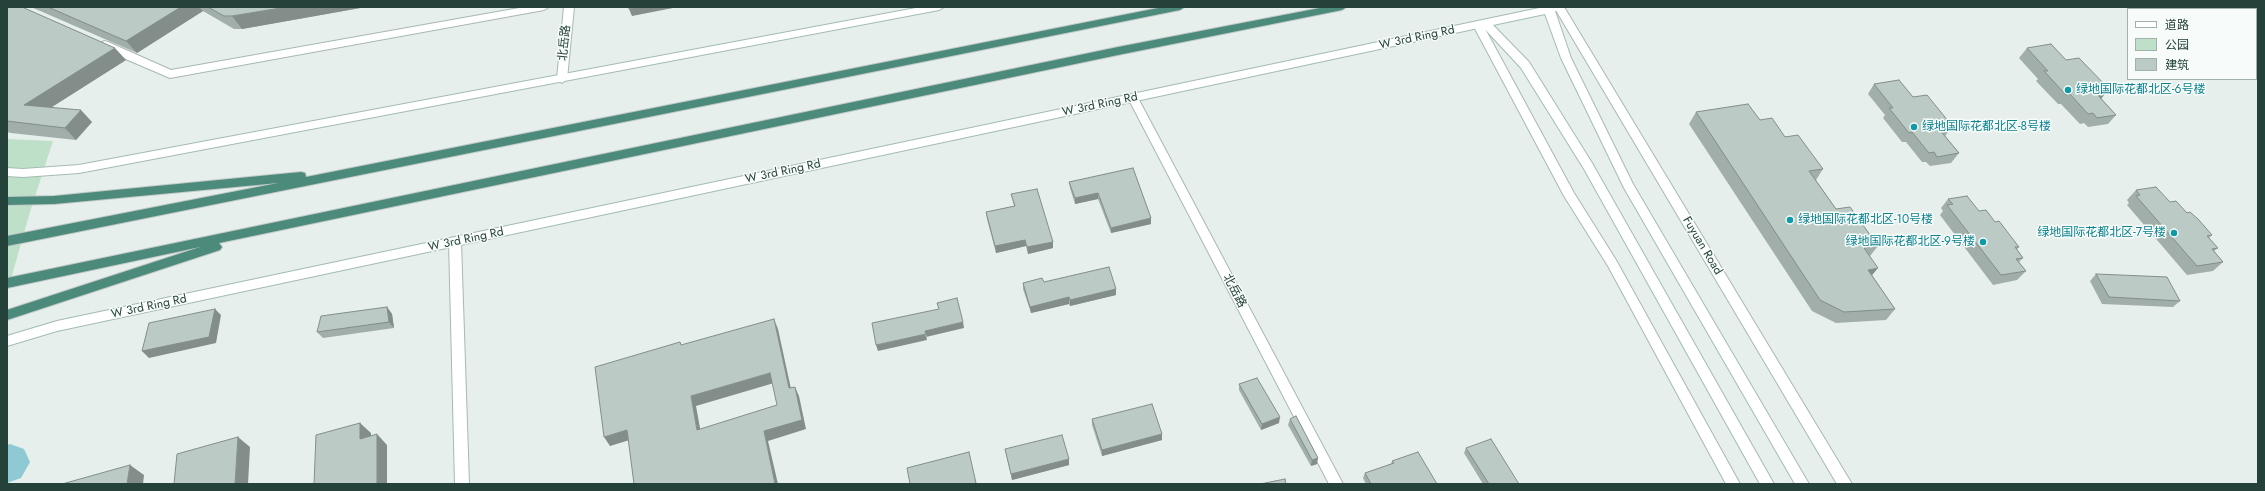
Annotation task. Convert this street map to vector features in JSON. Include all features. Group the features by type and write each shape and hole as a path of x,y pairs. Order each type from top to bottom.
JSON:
{"highway":[{"path":"7,241 370,170 1180,7"},
{"path":"7,283 1110,52 1342,7"},
{"path":"7,201 54,200 370,170"},
{"path":"7,315 276,227"}],"main road":[{"path":"91,39 170,74 544,7"},
{"name":"北岳路","path":"562,79 569,7"},
{"path":"7,172 23,173 80,169 939,7"},
{"path":"1556,8 1566,58 1628,185 1802,484"},
{"name":"W 3rd Ring Rd","path":"7,341 57,326 1556,8"},
{"name":"Fuyuan Road","path":"1556,8 1845,484"},
{"path":"1481,24 1570,196 1612,263 1733,484"},
{"path":"1481,24 1525,65 1588,166 1767,484"},
{"name":"北岳路","path":"1133,98 1336,484"},
{"path":"455,242 462,484"}],"green space":[{"path":"7,139 53,141 30,212 7,293"}],"building":[{"path":"7,7 22,7 115,48 24,105 81,110 65,128 7,121"},
{"path":"48,7 181,7 126,41"},
{"path":"208,7 287,7 224,16"},
{"path":"2051,44 2066,60 2079,58 2109,89 2094,91 2116,115 2097,118 2093,113 2088,114 2070,94 2066,95 2044,71 2048,71 2027,48"},
{"path":"1899,80 1913,97 1927,95 1953,127 1939,129 1959,153 1937,157 1934,152 1929,153 1912,132 1909,133 1889,108 1893,108 1874,84"},
{"name":"绿地国际花都北区-10号楼","path":"1748,104 1760,120 1772,118 1785,137 1798,135 1823,169 1809,171 1836,209 1850,207 1878,246 1864,248 1878,268 1868,270 1895,309 1844,312 1820,300 1696,112"},
{"path":"1133,168 1151,218 1111,228 1098,193 1075,198 1069,182"},
{"path":"2156,187 2170,202 2176,201 2187,213 2190,212 2198,219 2212,235 2207,236 2218,248 2212,249 2223,262 2197,266 2136,196 2140,195 2136,190"},
{"path":"1037,189 1053,242 1027,247 1025,240 995,246 986,212 1015,206 1011,194"},
{"path":"1967,196 1979,211 1986,210 1995,222 1999,221 2019,247 2015,247 2023,258 2016,259 2026,271 2001,275 1947,205 1953,204 1948,199"},
{"path":"1109,267 1116,289 1070,300 1069,297 1030,307 1023,283 1042,278 1044,282"},
{"path":"2096,274 2167,277 2180,301 2109,297"},
{"path":"957,298 963,322 925,331 926,334 876,345 872,323 939,309 937,303"},
{"path":"387,307 389,322 317,332 321,316"},
{"path":"215,309 209,337 142,351 149,323"},
{"path":"774,319 789,388 795,387 802,420 764,431 775,484 634,484 627,430 604,437 595,367 680,342 681,345","holes":["770,373 777,405 697,430 691,396"]},
{"path":"1257,378 1280,417 1262,424 1239,384"},
{"path":"1152,404 1162,434 1102,450 1092,419"},
{"path":"1296,416 1318,458 1312,460 1290,419"},
{"path":"360,423 360,439 377,434 377,484 314,484 316,435"},
{"path":"1062,435 1069,459 1011,474 1005,449"},
{"path":"238,437 235,484 174,484 177,454"},
{"path":"1491,439 1519,484 1489,484 1466,448"},
{"path":"969,452 976,483 910,484 907,468"},
{"path":"1418,452 1437,484 1371,484 1365,473 1394,463 1392,461"},
{"path":"130,465 127,484 62,484"},
{"path":"1285,479 1286,484 1260,484"}],"waterway":[{"path":"7,465 10,462"}],"place":[{"name":"绿地国际花都北区-6号楼","path":"2068,90"},
{"name":"绿地国际花都北区-8号楼","path":"1914,127"},
{"name":"绿地国际花都北区-10号楼","path":"1790,220"},
{"name":"绿地国际花都北区-7号楼","path":"2174,233"},
{"name":"绿地国际花都北区-9号楼","path":"1983,242"}]}
